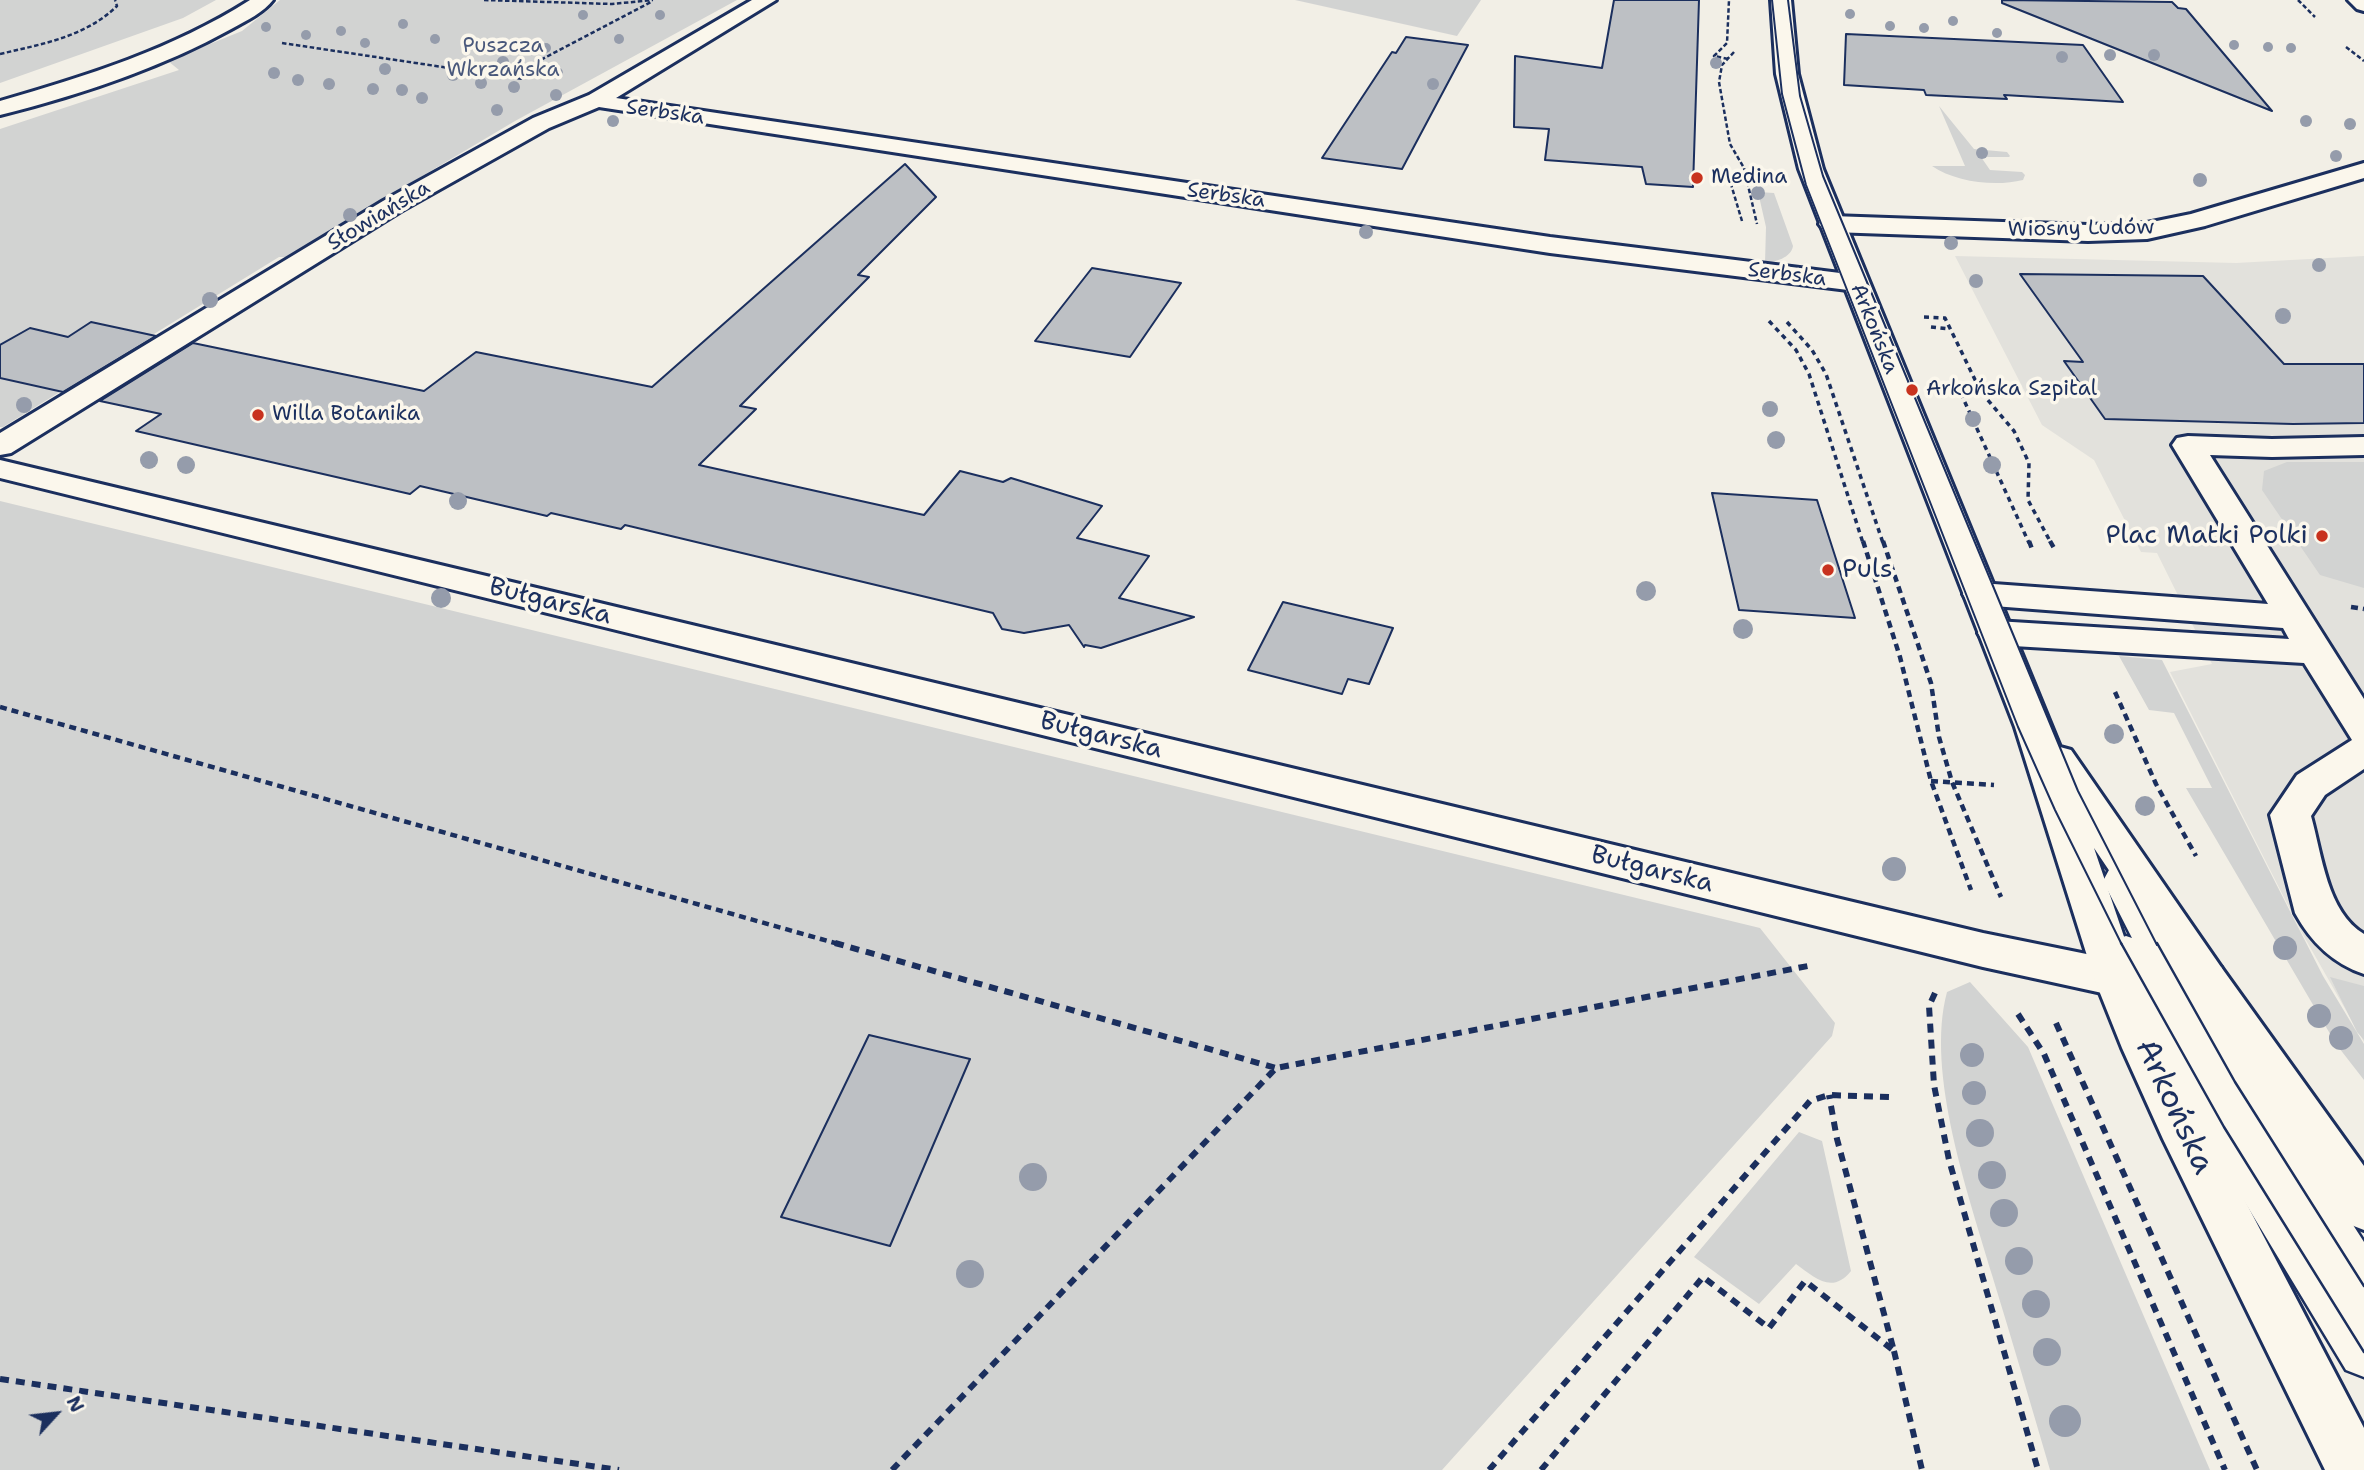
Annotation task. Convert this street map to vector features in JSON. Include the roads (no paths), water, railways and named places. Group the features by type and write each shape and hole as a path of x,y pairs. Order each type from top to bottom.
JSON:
{"street":[{"path":"0,108 96,80 198,40 263,0"},
{"name":"Słowiańska","path":"0,446 392,206 541,123 597,100 766,0"},
{"name":"Arkońska","path":"1781,0 1787,74 1811,169 2034,727 2069,840"},
{"path":"2358,0 2364,5"},
{"name":"Serbska","path":"597,100 615,105 1550,245 1856,283"},
{"name":"Wiosny Ludów","path":"1832,224 2088,233 2147,230 2196,221 2364,170"},
{"path":"2364,446 2272,448 2188,445 2364,730"},
{"name":"Bułgarska","path":"0,469 2027,960 2159,980"},
{"path":"1980,594 2294,617"},
{"path":"1996,633 2316,652"},
{"name":"Arkońska","path":"2034,727 2081,796"},
{"path":"2364,750 2311,785 2290,815 2317,913 2341,942 2364,956"},
{"path":"2159,980 2364,1207"},
{"name":"Arkońska","path":"2159,980 2180,1124 2356,1470"}],"lane":[{"path":"2081,796 2224,1127 2364,1352"},
{"path":"2069,840 2159,980 2235,1082 2364,1286"}],"tram line":[{"path":"1772,0 1782,94 1806,185 2018,727 2055,810 2121,943"},
{"path":"1788,0 1800,96 1823,176 2078,791 2157,945"},
{"path":"2121,943 2224,1127 2364,1352"},
{"path":"2157,943 2235,1082 2364,1286"}],"place":[{"name":"Medina","path":"1697,178"},
{"name":"Arkońska Szpital","path":"1912,390"},
{"name":"Willa Botanika","path":"258,415"},
{"name":"Plac Matki Polki","path":"2322,536"},
{"name":"Puls","path":"1828,570"}],"park label":[{"name":"Puszcza Wkrzańska","path":"503,59"}]}
